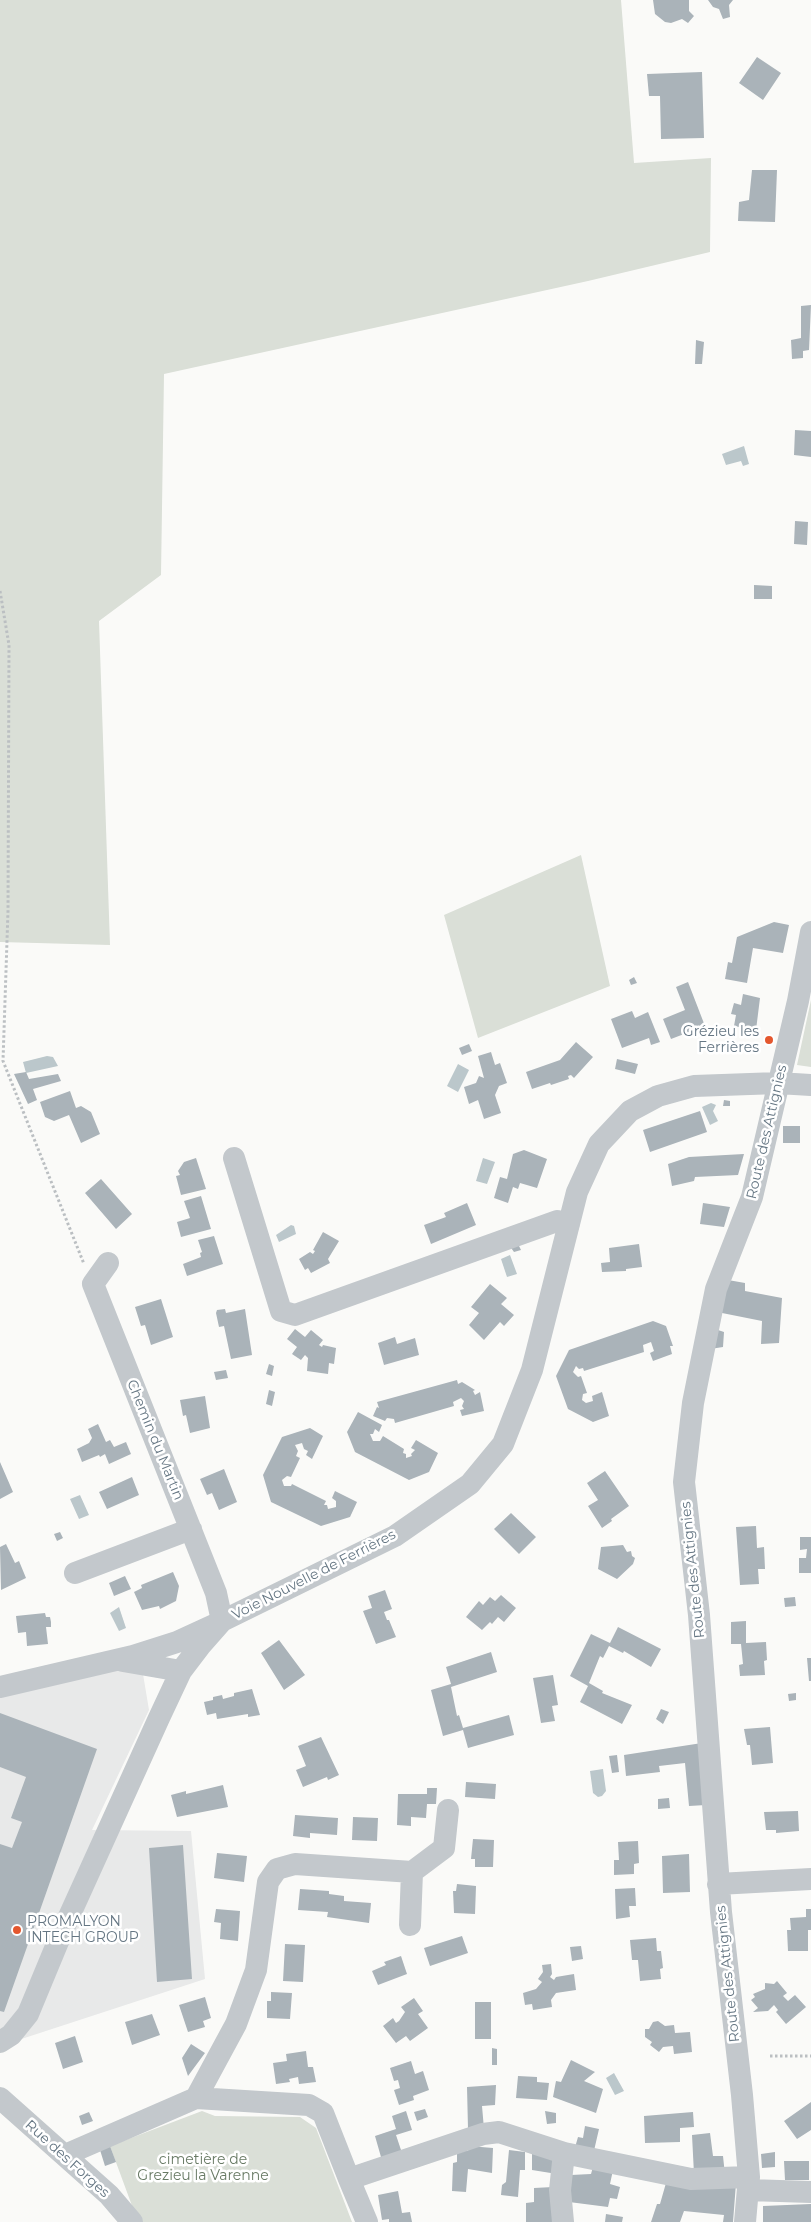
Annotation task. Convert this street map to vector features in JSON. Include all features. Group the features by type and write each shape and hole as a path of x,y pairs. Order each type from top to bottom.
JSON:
{"street":[{"name":"Route des Attignies","path":"745,2222 749,2184 718,1884 699,1614 684,1482 693,1403 716,1289 752,1197 798,1001 811,932"},
{"name":"Voie Nouvelle de Ferrières","path":"0,2042 11,2035 28,2014 62,1932 181,1671 222,1621 395,1536 470,1484 503,1444 532,1370 577,1192 599,1144 630,1111 658,1096 694,1086 778,1083 811,1085"},
{"path":"234,1158 281,1310 295,1315 556,1221 569,1224"},
{"path":"93,1284 108,1263"},
{"name":"Chemin du Martin","path":"93,1284 216,1593 222,1621"},
{"path":"75,1573 191,1529"},
{"path":"0,1687 117,1660 177,1642 222,1621"},
{"path":"117,1660 181,1671"},
{"path":"196,2098 236,2024 256,1970 268,1882 277,1869 295,1864 412,1872 444,1848 448,1810"},
{"path":"410,1925 412,1872"},
{"path":"718,1884 811,1879"},
{"name":"Rue des Forges","path":"0,2098 109,2195 132,2222"},
{"path":"65,2154 196,2098 309,2106 323,2113 367,2222"},
{"path":"349,2179 482,2134 499,2132 564,2153 691,2179 811,2192"},
{"path":"563,2222 560,2190 564,2153"}],"path":[{"path":"0,591 9,645 8,911 4,1061 93,1284"},
{"path":"770,2056 811,2056"}],"shaded area":[{"path":"744,446 749,464 743,466 741,461 726,465 722,454"},
{"path":"47,1056 53,1057 58,1066 26,1073 23,1062"},
{"path":"458,1064 469,1070 458,1092 447,1086"},
{"path":"711,1103 716,1105 713,1111 718,1121 710,1125 702,1107"},
{"path":"483,1158 495,1162 487,1184 476,1181"},
{"path":"291,1225 294,1226 296,1234 279,1242 276,1235"},
{"path":"510,1255 517,1274 507,1277 501,1259"},
{"path":"80,1495 89,1515 79,1519 70,1499"},
{"path":"119,1607 126,1628 119,1631 110,1613"},
{"path":"121,1667 143,1674 149,1710 92,1830 191,1831 205,1979 0,2046 0,1692"},
{"path":"603,1769 606,1791 602,1796 598,1797 593,1793 590,1771"},
{"path":"614,2073 624,2091 615,2095 606,2078"}],"green space":[{"path":"0,0 621,0 634,163 711,158 710,252 588,281 164,374 161,575 99,621 110,945 0,942"},
{"path":"581,855 610,986 478,1038 444,915"},
{"path":"811,1000 811,1067 797,1065"},
{"name":"cimetière de Grezieu la Varenne","path":"202,2111 215,2116 300,2117 316,2128 352,2222 138,2222 110,2146"}],"building":[{"path":"653,0 689,0 689,11 694,16 688,23 682,19 671,23 665,22 655,14"},
{"path":"708,0 733,0 729,5 730,17 723,19 719,9 713,7"},
{"path":"757,57 781,73 763,100 739,83"},
{"path":"702,72 704,138 661,139 660,96 649,96 647,74"},
{"path":"752,170 777,170 775,222 738,221 739,202 749,200"},
{"path":"811,305 809,350 803,351 803,358 792,359 791,340 801,338 801,306"},
{"path":"696,340 704,342 702,364 695,364"},
{"path":"795,430 811,431 811,457 794,455"},
{"path":"795,521 808,522 807,545 794,544"},
{"path":"754,585 772,586 772,599 754,599"},
{"path":"774,922 789,925 783,953 753,948 747,983 725,979 728,962 732,963 737,937"},
{"path":"634,977 637,983 631,985 629,980"},
{"path":"688,982 705,1026 671,1039 663,1019 685,1010 676,987"},
{"path":"743,994 760,998 756,1030 734,1026 736,1015 731,1014 734,1003 741,1005"},
{"path":"632,1011 635,1018 648,1012 660,1042 651,1045 649,1038 622,1048 611,1019"},
{"path":"576,1042 593,1057 574,1078 571,1075 568,1076 569,1079 532,1089 526,1072 560,1060"},
{"path":"469,1044 472,1051 462,1055 459,1048"},
{"path":"491,1052 495,1065 500,1063 507,1083 499,1086 495,1095 501,1113 484,1119 478,1100 469,1104 464,1087 476,1083 479,1076 484,1078 478,1056"},
{"path":"617,1059 638,1064 635,1074 615,1069"},
{"path":"26,1072 29,1079 58,1074 61,1081 33,1089 37,1100 28,1104 14,1074"},
{"path":"70,1091 76,1108 81,1106 91,1112 100,1134 81,1143 69,1115 54,1121 45,1117 40,1102"},
{"path":"724,1100 730,1101 730,1106 723,1106"},
{"path":"700,1111 707,1132 650,1152 643,1130"},
{"path":"783,1126 800,1126 800,1143 783,1143"},
{"path":"524,1150 547,1159 537,1188 520,1183 518,1189 513,1187 508,1203 494,1198 500,1177 507,1179 513,1154"},
{"path":"744,1154 738,1175 695,1177 694,1181 672,1186 668,1164 689,1157"},
{"path":"196,1158 206,1189 181,1195 176,1176 180,1175 178,1171 184,1162"},
{"path":"101,1179 132,1214 116,1229 85,1193"},
{"path":"201,1196 211,1229 181,1237 177,1222 190,1218 184,1201"},
{"path":"467,1203 476,1225 431,1244 424,1225 446,1217 444,1213"},
{"path":"703,1203 730,1207 724,1227 700,1224"},
{"path":"323,1232 339,1241 328,1259 330,1263 311,1273 308,1268 305,1270 299,1259 310,1252 313,1254 315,1251 313,1250"},
{"path":"214,1236 223,1264 187,1276 183,1264 201,1257 200,1253 202,1252 198,1240"},
{"path":"517,1242 521,1250 514,1252 509,1245"},
{"path":"639,1244 642,1267 626,1269 626,1271 602,1272 601,1263 610,1262 609,1248"},
{"path":"728,1280 745,1283 745,1291 782,1298 779,1343 761,1344 762,1321 717,1312"},
{"path":"490,1284 507,1298 501,1304 514,1315 504,1326 500,1322 484,1340 469,1325 479,1313 471,1307"},
{"path":"161,1299 173,1337 151,1345 145,1325 141,1326 135,1307"},
{"path":"225,1309 226,1313 245,1309 252,1355 231,1359 224,1326 219,1327 216,1313 217,1310"},
{"path":"653,1321 666,1326 673,1346 670,1346 672,1354 653,1361 650,1353 654,1351 651,1342 643,1345 644,1352 584,1371 583,1368 579,1369 576,1366 573,1372 578,1377 581,1376 587,1393 583,1394 582,1400 586,1403 593,1401 592,1396 602,1392 609,1416 593,1422 568,1409 556,1376 569,1350"},
{"path":"295,1329 305,1337 311,1330 323,1340 319,1345 336,1348 334,1364 329,1363 328,1374 307,1371 308,1358 305,1355 301,1360 292,1354 297,1347 287,1339"},
{"path":"715,1329 724,1332 723,1347 710,1349"},
{"path":"395,1337 397,1344 415,1338 419,1355 384,1365 378,1343"},
{"path":"269,1364 274,1366 272,1376 266,1374"},
{"path":"226,1370 228,1378 216,1380 214,1372"},
{"path":"457,1380 458,1384 462,1382 475,1390 473,1391 475,1395 480,1392 484,1411 462,1416 460,1410 464,1409 462,1406 464,1401 461,1398 453,1402 454,1406 395,1423 394,1419 387,1418 385,1421 373,1416 377,1407 379,1408 377,1402"},
{"path":"269,1390 275,1392 272,1406 266,1404"},
{"path":"205,1396 210,1428 190,1433 186,1415 183,1416 180,1400"},
{"path":"358,1412 382,1425 379,1432 375,1429 373,1434 370,1434 373,1441 380,1441 383,1436 404,1449 403,1453 406,1454 406,1458 412,1456 411,1454 415,1450 411,1448 416,1440 438,1453 429,1472 409,1480 355,1452 347,1432"},
{"path":"98,1424 106,1442 110,1440 114,1447 126,1442 131,1454 109,1464 105,1454 82,1462 77,1449 89,1443 92,1438 88,1429"},
{"path":"310,1428 323,1436 312,1459 306,1455 308,1451 304,1449 302,1443 295,1445 298,1451 296,1456 300,1458 291,1477 287,1476 282,1480 284,1486 291,1486 292,1484 326,1501 324,1505 327,1505 328,1509 336,1507 336,1501 332,1498 335,1491 357,1502 350,1517 321,1526 271,1502 263,1475 282,1437"},
{"path":"0,1462 13,1492 0,1499"},
{"path":"224,1469 237,1502 219,1510 212,1493 207,1495 200,1479"},
{"path":"605,1471 629,1506 602,1528 588,1506 598,1500 587,1483"},
{"path":"132,1477 139,1495 107,1509 99,1492"},
{"path":"511,1513 536,1537 519,1554 494,1529"},
{"path":"756,1526 757,1548 764,1547 765,1569 758,1569 759,1584 740,1585 736,1527"},
{"path":"60,1532 63,1538 57,1541 54,1534"},
{"path":"800,1537 811,1537 811,1573 799,1573 799,1558 806,1558 807,1549 800,1550"},
{"path":"6,1544 15,1563 19,1561 26,1578 1,1590 0,1547"},
{"path":"623,1545 627,1552 631,1551 632,1556 635,1558 633,1564 617,1579 598,1569 601,1547"},
{"path":"173,1572 179,1586 176,1601 160,1609 159,1606 142,1610 134,1592 142,1588 141,1585"},
{"path":"125,1576 131,1589 114,1596 109,1583"},
{"path":"385,1590 392,1609 384,1612 396,1637 376,1644 363,1611 372,1608 368,1596"},
{"path":"501,1595 516,1608 504,1622 498,1617 492,1624 490,1622 482,1630 466,1617 479,1601 483,1605 490,1597 495,1601"},
{"path":"795,1597 796,1606 785,1607 784,1598"},
{"path":"45,1613 46,1617 50,1617 51,1622 51,1627 46,1627 48,1644 27,1646 26,1632 18,1633 16,1616"},
{"path":"746,1621 746,1643 766,1642 767,1660 764,1661 765,1675 740,1676 739,1665 743,1664 741,1644 731,1644 731,1622"},
{"path":"618,1627 661,1649 651,1667 624,1651 623,1653 609,1646 603,1658 600,1656 589,1683 603,1691 602,1693 632,1705 622,1724 580,1702 588,1686 570,1676 591,1634 610,1643"},
{"path":"279,1640 305,1675 284,1690 261,1653"},
{"path":"491,1652 497,1672 451,1687 457,1716 459,1715 463,1728 509,1715 514,1735 468,1748 463,1730 443,1736 431,1690 451,1684 446,1667"},
{"path":"807,1658 811,1658 811,1681 809,1681"},
{"path":"553,1675 558,1705 552,1706 555,1721 541,1723 533,1678"},
{"path":"252,1689 260,1715 248,1717 248,1714 217,1719 216,1713 207,1715 204,1702 213,1700 213,1697 222,1695 223,1699 234,1696 234,1693"},
{"path":"796,1693 796,1700 789,1701 788,1694"},
{"path":"661,1709 669,1712 663,1724 656,1719"},
{"name":"PROMALYON INTECH GROUP","path":"0,1713 97,1749 4,2012 0,2011 0,1844 12,1848 22,1822 11,1818 26,1777 0,1767"},
{"path":"770,1727 773,1763 752,1765 750,1745 747,1745 744,1729"},
{"path":"321,1737 339,1775 328,1780 327,1777 303,1787 296,1770 306,1766 298,1746"},
{"path":"702,1743 706,1805 689,1806 685,1763 659,1766 660,1772 626,1776 624,1755"},
{"path":"617,1755 619,1772 612,1773 609,1756"},
{"path":"466,1782 496,1784 495,1799 465,1797"},
{"path":"223,1785 228,1807 177,1817 171,1795 186,1791 186,1794"},
{"path":"427,1788 437,1788 436,1804 427,1804 426,1818 411,1817 411,1826 397,1825 398,1794 427,1794"},
{"path":"669,1798 670,1808 658,1809 658,1799"},
{"path":"798,1811 799,1831 776,1833 776,1830 766,1830 764,1812"},
{"path":"295,1815 338,1818 337,1835 310,1833 310,1838 293,1836"},
{"path":"353,1817 378,1818 377,1841 352,1840"},
{"path":"473,1839 494,1840 493,1867 475,1867 475,1859 471,1859"},
{"path":"638,1841 639,1863 634,1864 634,1874 614,1875 614,1860 619,1860 618,1842"},
{"path":"183,1845 192,1979 157,1982 149,1848"},
{"path":"217,1853 247,1856 244,1882 214,1878"},
{"path":"689,1854 690,1892 663,1893 662,1856"},
{"path":"457,1884 476,1886 475,1914 454,1913 453,1891 456,1891"},
{"path":"635,1888 636,1906 629,1906 630,1917 616,1919 615,1889"},
{"path":"300,1889 329,1891 329,1894 344,1896 344,1901 371,1903 369,1923 327,1917 328,1912 298,1910"},
{"path":"216,1909 240,1911 238,1941 220,1939 221,1923 214,1922"},
{"path":"806,1909 811,1909 808,1951 788,1951 787,1930 791,1930 790,1918 806,1917"},
{"path":"462,1936 468,1953 430,1966 424,1948"},
{"path":"656,1938 657,1951 661,1951 663,1968 660,1969 661,1979 640,1981 638,1960 632,1960 630,1940"},
{"path":"285,1944 305,1945 303,1982 283,1981"},
{"path":"581,1946 583,1959 572,1961 570,1947"},
{"path":"401,1956 407,1974 378,1985 372,1971 386,1965 384,1962"},
{"path":"551,1964 552,1974 550,1977 554,1980 556,1977 574,1974 576,1990 556,1993 551,2000 552,2007 533,2010 532,2004 525,2005 523,1993 536,1989 542,1982 538,1979 543,1972 542,1965"},
{"path":"777,1981 787,1993 783,1996 788,2001 795,1995 806,2007 786,2024 776,2012 778,2010 774,2005 768,2011 753,2012 758,2008 751,2000 755,1997 753,1994 765,1989 765,1983 774,1984"},
{"path":"271,1992 292,1993 290,2019 267,2018 267,2001 271,2001"},
{"path":"205,1997 211,2018 203,2021 205,2027 188,2032 179,2005"},
{"path":"414,1998 423,2011 418,2014 428,2028 410,2041 406,2036 396,2043 383,2026 393,2018 396,2023 399,2021 405,2012 401,2007"},
{"path":"475,2002 491,2002 491,2039 475,2039"},
{"path":"152,2014 160,2035 132,2045 125,2022"},
{"path":"658,2021 665,2026 674,2025 675,2033 690,2032 692,2052 674,2054 673,2046 663,2047 659,2052 650,2045 652,2042 645,2037 645,2029 649,2029 653,2022"},
{"path":"75,2036 83,2062 63,2069 55,2043"},
{"path":"191,2044 205,2053 188,2076 182,2058"},
{"path":"492,2048 497,2049 497,2065 492,2065"},
{"path":"306,2051 308,2067 313,2067 316,2082 299,2084 298,2077 289,2079 290,2082 276,2084 273,2063 287,2061 286,2054"},
{"path":"571,2060 595,2072 584,2081 603,2089 596,2113 553,2097 556,2081 561,2082"},
{"path":"411,2061 415,2074 423,2071 429,2090 413,2096 414,2100 399,2105 394,2090 400,2088 398,2080 394,2081 390,2068"},
{"path":"518,2076 537,2077 537,2082 549,2083 547,2100 516,2098"},
{"path":"496,2085 495,2105 482,2106 484,2129 468,2129 467,2087"},
{"path":"811,2102 811,2130 797,2139 784,2121"},
{"path":"425,2109 428,2117 417,2121 414,2112"},
{"path":"406,2111 412,2130 396,2135 403,2156 383,2164 375,2136 396,2129 392,2116"},
{"path":"545,2111 556,2113 556,2123 547,2124"},
{"path":"89,2112 93,2121 82,2125 79,2116"},
{"path":"693,2112 694,2127 680,2128 680,2142 645,2143 644,2116"},
{"path":"585,2126 599,2129 593,2155 574,2151 578,2137 583,2138"},
{"path":"710,2133 713,2156 723,2156 725,2175 694,2174 692,2135"},
{"path":"110,2146 116,2162 105,2166 100,2150"},
{"path":"469,2146 493,2148 492,2173 468,2169 466,2192 452,2191 453,2163 457,2162 457,2151 468,2151"},
{"path":"509,2150 525,2152 525,2170 520,2170 518,2197 501,2195 502,2185 506,2182"},
{"path":"775,2152 775,2167 762,2168 761,2154"},
{"path":"532,2153 556,2156 557,2174 532,2170"},
{"path":"784,2161 809,2161 809,2180 785,2180"},
{"path":"593,2167 613,2170 610,2184 620,2187 617,2199 610,2198 608,2207 569,2202 571,2175 591,2174"},
{"path":"666,2183 736,2183 733,2222 723,2222 724,2215 684,2211 680,2222 651,2222 657,2204 660,2204"},
{"path":"553,2187 555,2222 526,2222 526,2203 534,2202 534,2188"},
{"path":"398,2191 402,2213 410,2212 412,2222 389,2222 389,2219 382,2220 378,2195"},
{"path":"811,2204 811,2222 763,2222 763,2206"},
{"path":"606,2214 623,2217 622,2222 605,2222"}],"place":[{"name":"Grézieu les Ferrières","path":"769,1040"},
{"name":"PROMALYON INTECH GROUP","path":"17,1930"}]}
